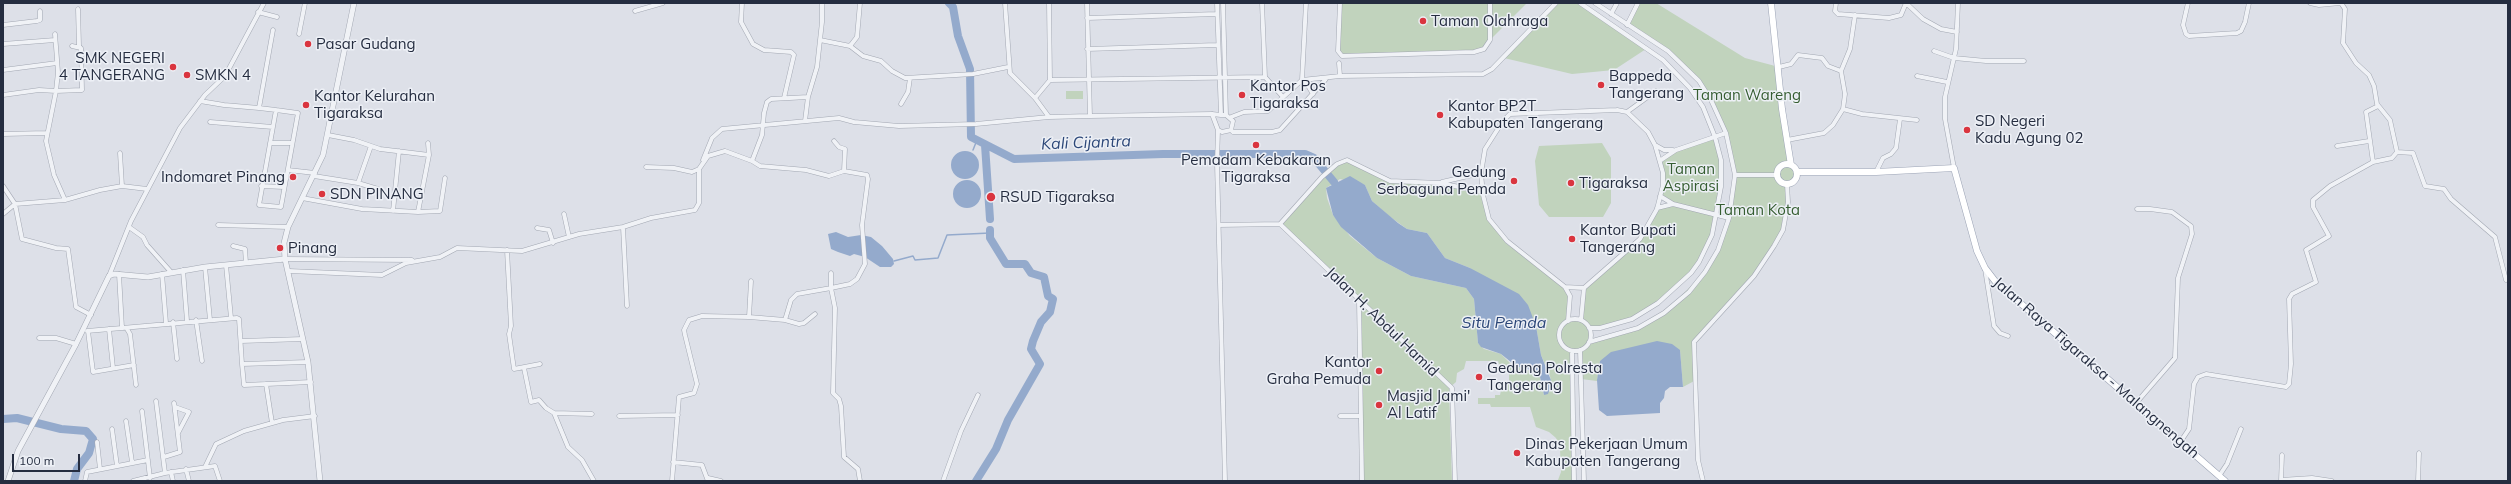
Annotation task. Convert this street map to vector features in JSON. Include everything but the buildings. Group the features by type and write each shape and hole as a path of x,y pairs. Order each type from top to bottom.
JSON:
{"main road":[{"path":"1771,3 1787,140 1791,165 1797,172 1876,172 1954,168"},
{"path":"1791,165 1782,166 1778,175 1781,181 1787,184 1794,181 1797,172"},
{"name":"Jalan Raya Tigaraksa - Malangnengah","path":"1954,168 1970,230 1985,268 2004,290 2137,402 2225,481"}],"street":[{"path":"8,481 15,457 76,344 85,331 129,227 147,189 180,128 200,101 225,76 264,3"},
{"path":"299,34 305,3"},
{"path":"320,481 315,416 308,362 289,271 284,259 284,243 288,227 314,174 328,134 337,78 354,3"},
{"path":"635,11 663,3"},
{"path":"742,3 741,22 753,44 764,50 791,52 794,55 784,98"},
{"path":"805,121 808,97 815,73 820,40 822,3"},
{"path":"850,46 857,36 860,3"},
{"path":"1004,3 1008,67 1012,77 1036,98 1048,117"},
{"path":"1036,98 1050,80 1049,3"},
{"path":"1087,3 1090,116"},
{"path":"1217,3 1220,115"},
{"path":"1223,3 1226,114"},
{"path":"1262,3 1265,77 1283,97"},
{"path":"1302,81 1306,3"},
{"path":"1340,3 1338,51 1345,56 1474,52 1484,49 1490,40 1490,3"},
{"path":"1230,117 1244,112 1268,111 1302,81 1340,76 1483,74 1492,69 1556,3"},
{"path":"1580,3 1663,60 1690,88 1702,107 1715,137 1721,160 1721,187 1717,216 1712,235 1699,262 1683,282 1658,303 1632,319 1600,328 1589,328 1581,320 1584,288 1640,239 1657,209 1663,185 1660,160 1655,145 1648,132 1627,112 1617,110 1510,114 1503,121 1485,149 1481,173 1483,192 1489,219 1496,230 1565,288 1570,296 1568,321 1560,329 1559,339 1566,348 1572,351 1580,350 1589,342 1638,328 1664,313 1688,293 1705,272 1718,250 1728,218 1735,175 1726,133 1711,100 1699,81 1668,51 1595,3"},
{"path":"1611,14 1617,3"},
{"path":"1627,25 1638,3"},
{"path":"1836,3 1837,13 1898,17 1901,15 1906,3 1923,19 1941,28 1957,32"},
{"path":"1954,168 1945,119 1947,82 1954,58 1957,32 1958,3"},
{"path":"2188,3 2183,25 2186,34 2189,36 2237,33 2241,31 2245,22 2249,3"},
{"path":"2310,3 2319,5 2341,3 2345,9 2343,43 2356,63 2369,75 2374,86 2378,106 2390,120 2397,152"},
{"path":"3,95 39,90 82,91 78,9"},
{"path":"3,25 40,20 40,11"},
{"path":"258,12 277,17"},
{"path":"1087,18 1217,14"},
{"path":"1787,140 1824,133 1833,125 1842,109 1845,94 1841,71 1850,49 1855,15"},
{"path":"259,108 273,30"},
{"path":"55,34 57,63 56,91 46,141 52,169 65,200"},
{"path":"3,44 55,40"},
{"path":"820,40 850,46 863,56 881,61 896,74 910,78 973,74 1008,67"},
{"path":"1088,49 1218,45"},
{"path":"72,46 79,46"},
{"path":"1934,51 1954,58 1986,62 2024,61"},
{"path":"1779,67 1791,64 1798,55 1822,58 1828,66 1841,71"},
{"path":"3,70 57,63"},
{"path":"1339,63 1340,76"},
{"path":"1917,76 1947,82"},
{"path":"1050,80 1088,81 1265,77"},
{"path":"901,104 908,92 910,78"},
{"path":"1218,130 1222,132 1231,130 1233,132 1272,132 1280,130 1326,78"},
{"path":"1302,81 1307,84 1313,94"},
{"path":"1627,112 1656,91"},
{"path":"752,161 757,151 764,124 764,113 767,102 772,99 808,97"},
{"path":"200,101 276,110 298,113 281,207 259,205 276,110"},
{"path":"2372,162 2366,112 2378,106"},
{"path":"1842,109 1862,114 1917,120"},
{"path":"1212,114 1218,130 1217,159 1225,481"},
{"path":"109,276 119,274 140,277 205,267 284,259 418,260 440,257 458,248 522,251 553,243 578,234 623,227 652,218 695,210 699,204 699,169 712,138 722,129 839,118 881,126 976,124 1048,117 1226,114 1230,117 1233,126 1231,130"},
{"path":"1876,172 1883,158 1891,154 1896,148 1900,119"},
{"path":"210,122 273,127"},
{"path":"3,134 47,133"},
{"path":"1660,160 1676,150 1726,133"},
{"path":"328,134 354,140 371,146 429,155"},
{"path":"2337,146 2369,141"},
{"path":"834,142 839,147 845,149 844,172"},
{"path":"270,143 292,144"},
{"path":"418,212 429,155 428,143"},
{"path":"1655,145 1664,150 1676,150"},
{"path":"358,183 371,146"},
{"path":"393,211 399,151"},
{"path":"702,162 717,152 725,151 752,161 760,166 806,170 819,175 829,176 844,172 867,175 868,179 862,225 865,264 857,279 850,284 797,294 791,300 785,320"},
{"path":"120,152 122,186"},
{"path":"2181,441 2189,429 2194,384 2198,377 2206,374 2286,387 2289,384 2291,364 2289,299 2292,294 2316,282 2306,250 2329,236 2313,207 2313,200 2330,186 2372,162 2392,158 2397,152"},
{"path":"2397,152 2413,153 2425,186 2446,191 2451,199 2496,237 2506,280"},
{"path":"1219,225 1280,224 1322,177 1337,164 1347,160 1352,161 1390,181 1440,183 1483,192"},
{"path":"646,168 674,168 692,172 699,169"},
{"path":"288,170 358,183 378,189"},
{"path":"1440,183 1481,173"},
{"path":"1735,175 1778,175"},
{"path":"302,198 362,209 418,212 440,211 445,178"},
{"path":"1703,481 1698,460 1694,342 1754,276 1784,230 1788,202 1787,184"},
{"path":"3,186 16,204 22,239 56,248 68,249 76,306 91,315"},
{"path":"3,214 16,204 65,200 100,190 122,186 147,189"},
{"path":"262,186 284,187"},
{"path":"1660,196 1674,204 1728,218"},
{"path":"1657,209 1674,204"},
{"path":"2137,209 2155,209 2172,212 2191,226 2192,234 2178,278 2175,358 2137,402"},
{"path":"3,210 9,210"},
{"path":"564,214 569,237"},
{"name":"Jalan H. Abdul Hamid","path":"1280,224 1359,301 1452,388 1455,481"},
{"path":"218,225 288,227"},
{"path":"129,227 143,237 147,245 171,272"},
{"path":"623,227 627,306"},
{"path":"537,228 549,230 553,243"},
{"path":"233,246 245,249 246,263"},
{"path":"507,250 510,352 514,369 540,364"},
{"path":"289,271 382,275 418,260"},
{"path":"226,265 231,318"},
{"path":"205,267 210,320"},
{"path":"1985,268 1994,326 2000,333 2008,336"},
{"path":"183,270 187,321"},
{"path":"831,273 831,288 835,308 833,393 839,399 841,406 844,456 858,469 860,481"},
{"path":"119,274 124,328 130,334 136,385"},
{"path":"162,274 166,323"},
{"path":"749,317 751,281"},
{"path":"1565,288 1584,288"},
{"path":"1359,301 1362,481"},
{"path":"672,481 679,397 694,393 697,384 684,330 689,320 702,316 749,317 804,323 815,314"},
{"path":"85,331 196,320 239,319 243,384 311,382"},
{"path":"196,320 202,362"},
{"path":"1568,321 1581,320"},
{"path":"173,322 177,359"},
{"path":"1589,328 1589,342"},
{"path":"109,329 113,368"},
{"path":"85,331 92,371 134,365"},
{"path":"39,338 56,338 76,344"},
{"path":"241,340 303,339"},
{"path":"1580,350 1584,481"},
{"path":"1572,351 1574,481"},
{"path":"242,364 308,362"},
{"path":"524,368 531,401 539,400 548,410 554,413 592,414"},
{"path":"266,384 272,423"},
{"path":"943,481 961,431 978,395"},
{"path":"156,401 165,473"},
{"path":"164,457 179,454 175,405 189,412 178,433"},
{"path":"142,411 148,460 153,479"},
{"path":"554,413 568,446 582,460 594,481"},
{"path":"619,416 678,415"},
{"path":"205,467 216,444 244,431 272,423 315,416"},
{"path":"1340,416 1361,416"},
{"path":"126,421 132,462"},
{"path":"112,429 117,466"},
{"path":"2219,476 2228,464 2241,429"},
{"path":"97,442 100,469"},
{"path":"2418,481 2419,453"},
{"path":"2282,455 2281,481 2312,478 2332,481"},
{"path":"85,481 87,472 148,460"},
{"path":"673,462 702,465 708,480 721,481"},
{"path":"133,481 153,479 165,473 186,469 217,467 220,481"},
{"path":"186,469 189,481"},
{"path":"171,472 173,481"}],"green space":[{"name":"Taman Olahraga","path":"1338,3 1527,3 1490,40 1488,46 1474,52 1345,56 1338,51"},
{"path":"1556,3 1580,3 1646,49 1614,70 1572,74 1504,58"},
{"path":"1640,3 1656,3 1745,58 1779,67 1791,165 1797,172 1794,181 1787,184 1788,202 1783,230 1754,276 1694,342 1696,380 1683,387 1680,350 1600,361 1597,381 1581,379 1580,350 1572,351 1574,481 1528,481 1558,480 1561,472 1560,449 1556,438 1549,432 1536,427 1530,407 1491,407 1490,404 1478,404 1478,398 1495,398 1495,395 1500,395 1502,386 1509,381 1509,374 1500,367 1498,361 1466,361 1464,369 1457,373 1456,382 1449,388 1452,481 1362,481 1359,300 1280,224 1337,164 1347,160 1390,181 1422,181 1483,192 1489,219 1507,244 1565,287 1570,296 1568,321 1580,320 1584,288 1640,239 1657,209 1673,204 1660,196 1662,186 1661,160 1667,154 1715,137 1721,160 1721,187 1712,235 1699,262 1658,303 1632,319 1617,324 1589,328 1589,342 1638,328 1664,313 1704,273 1718,250 1729,218 1735,175 1726,133 1699,81 1668,51 1628,25","holes":["1340,179 1365,185 1372,201 1389,216 1407,229 1427,233 1445,258 1470,268 1536,326 1541,355 1550,376 1552,390 1544,395 1539,374 1511,364 1501,354 1484,349 1478,343 1474,299 1466,288 1411,276 1377,258 1350,236 1333,215 1327,198 1326,188"]},
{"path":"1066,91 1083,91 1083,99 1066,99"},
{"path":"1602,143 1611,158 1611,203 1603,217 1549,217 1539,205 1535,161 1539,146"}],"water":[{"path":"965,151 975,155 979,165 975,175 965,179 955,175 951,165 955,155"},
{"name":"Situ Pemda","path":"1350,176 1365,185 1372,201 1398,223 1407,229 1427,233 1445,258 1470,268 1519,294 1528,305 1536,326 1541,355 1552,383 1548,394 1544,395 1540,377 1534,371 1516,366 1501,354 1481,347 1478,343 1474,299 1466,288 1411,276 1377,258 1341,227 1333,215 1326,188"},
{"path":"967,180 977,184 981,194 977,204 967,208 957,204 953,194 957,184"},
{"path":"836,232 848,237 861,235 871,237 882,246 893,259 894,264 891,267 880,267 865,257 854,254 850,256 831,249 828,234"},
{"path":"1657,341 1672,344 1680,350 1683,387 1670,387 1665,391 1664,398 1660,403 1660,413 1607,416 1599,410 1597,380 1600,361 1611,352"}],"waterway":[{"name":"Kali Cijantra","path":"949,3 953,7 958,36 970,69 971,137 1014,159 1163,154 1305,154 1314,158 1334,182"},
{"path":"973,150 977,140"},
{"path":"985,145 990,219"},
{"path":"976,481 996,449 1008,420 1040,364 1031,349 1041,322 1050,312 1053,299 1048,296 1044,277 1031,273 1025,264 1006,264 990,238 990,230"},
{"path":"894,261 913,256 915,260 938,258 947,235 990,233"},
{"path":"3,419 17,418 61,429 86,431 93,439 89,453 77,469 74,481"}],"place":[{"name":"Taman Olahraga","path":"1423,21"},
{"name":"Pasar Gudang","path":"308,44"},
{"name":"SMK NEGERI 4 TANGERANG","path":"173,67"},
{"name":"SMKN 4","path":"187,75"},
{"name":"Bappeda Tangerang","path":"1601,85"},
{"name":"Kantor Pos Tigaraksa","path":"1242,95"},
{"name":"Kantor Kelurahan Tigaraksa","path":"306,105"},
{"name":"Kantor BP2T Kabupaten Tangerang","path":"1440,115"},
{"name":"SD Negeri Kadu Agung 02","path":"1967,130"},
{"name":"Pemadam Kebakaran Tigaraksa","path":"1256,145"},
{"name":"Indomaret Pinang","path":"293,177"},
{"name":"Gedung Serbaguna Pemda","path":"1514,181"},
{"name":"Tigaraksa","path":"1571,183"},
{"name":"SDN PINANG","path":"322,194"},
{"name":"RSUD Tigaraksa","path":"991,197"},
{"name":"Kantor Bupati Tangerang","path":"1572,239"},
{"name":"Pinang","path":"280,248"},
{"name":"Kantor Graha Pemuda","path":"1379,371"},
{"name":"Gedung Polresta Tangerang","path":"1479,377"},
{"name":"Masjid Jami' Al Latif","path":"1379,405"},
{"name":"Dinas Pekerjaan Umum Kabupaten Tangerang","path":"1517,453"}],"park label":[{"name":"Taman Wareng","path":"1747,95"},
{"name":"Taman Aspirasi","path":"1691,178"},
{"name":"Taman Kota","path":"1758,210"}]}
